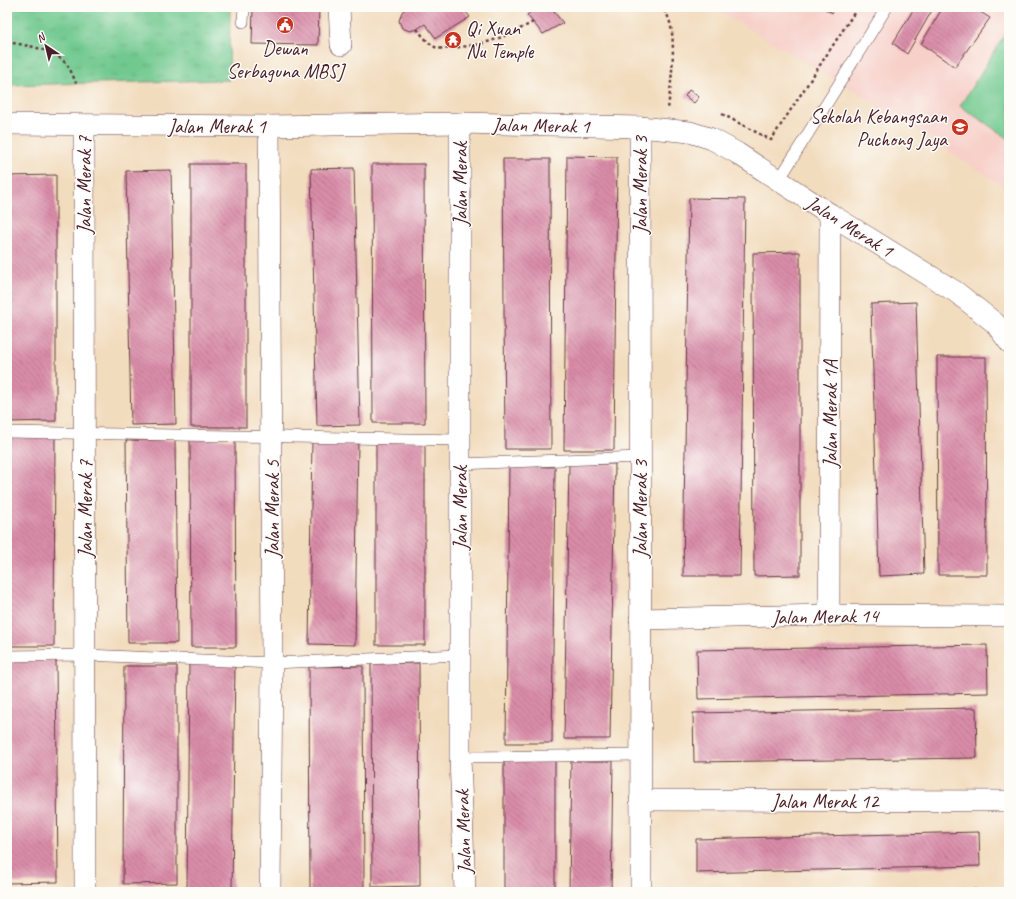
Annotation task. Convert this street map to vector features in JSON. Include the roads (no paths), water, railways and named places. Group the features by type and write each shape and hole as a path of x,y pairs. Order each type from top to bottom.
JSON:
{"street":[{"path":"339,7 341,45"},
{"name":"Jalan Merak 1","path":"7,124 84,126 269,126 460,123 640,127 690,132 712,140 737,153 830,214 956,292 995,323 1009,342"},
{"name":"Jalan Merak","path":"460,123 460,757 465,892"},
{"name":"Jalan Merak 7","path":"84,126 86,655 85,892"},
{"name":"Jalan Merak 5","path":"269,126 272,437 270,892"},
{"name":"Jalan Merak 3","path":"640,127 640,892"},
{"name":"Jalan Merak 1A","path":"829,615 830,214"},
{"name":"Jalan Merak 14","path":"640,619 829,615 1009,616"},
{"name":"Jalan Merak 12","path":"640,800 1009,801"}],"lane":[{"path":"243,22 244,7"},
{"path":"779,180 887,7"},
{"path":"7,432 460,440"},
{"path":"460,464 640,456"},
{"path":"7,656 86,655 272,663 460,655"},
{"path":"460,757 640,755"}],"place":[{"name":"Dewan Serbaguna MBSJ","path":"285,25"},
{"name":"Qi Xuan Nu Temple","path":"453,40"},
{"name":"Sekolah Kebangsaan Puchong Jaya","path":"960,127"}]}
